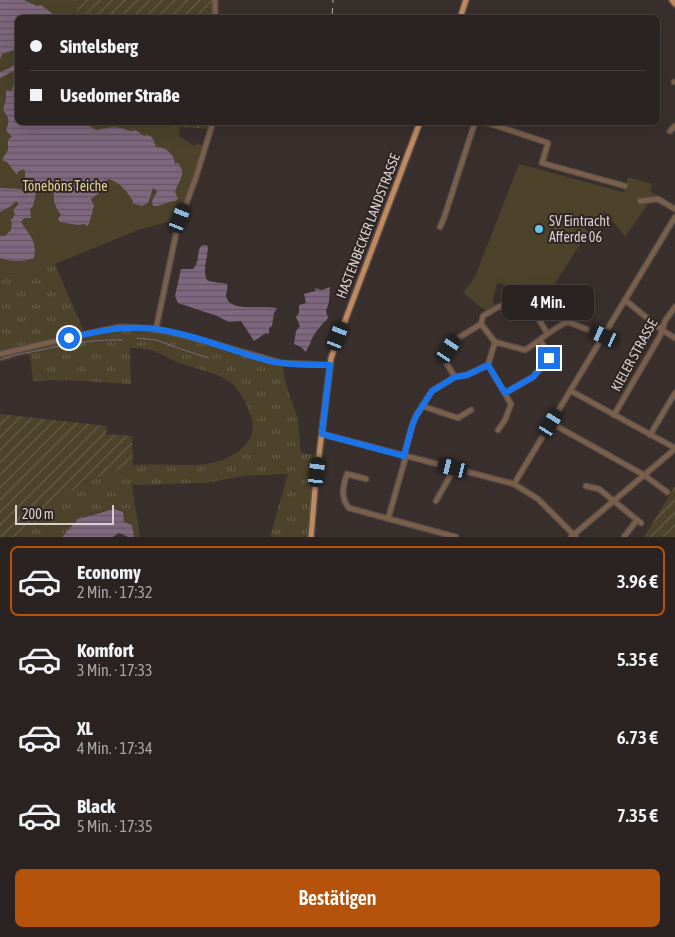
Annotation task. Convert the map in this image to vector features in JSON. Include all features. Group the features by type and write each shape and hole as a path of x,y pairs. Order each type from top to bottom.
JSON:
{"main road":[{"path":"461,15 466,0"},
{"path":"672,0 675,4"},
{"name":"HASTENBECKER LANDSTRASSE","path":"311,537 330,365 342,327 419,125"}],"street":[{"path":"215,0 215,15"},
{"path":"156,329 177,229 212,125"},
{"path":"440,227 474,125"},
{"path":"494,125 548,142 542,163 625,186"},
{"path":"670,131 675,126"},
{"path":"640,201 658,199 675,209"},
{"path":"514,484 674,220"},
{"path":"625,300 675,338"},
{"path":"455,377 443,358 455,340 481,324 483,316 500,306 537,316 547,333"},
{"name":"KIELER STRASSE","path":"614,415 675,307"},
{"path":"481,324 495,342 525,350 541,341 547,333 568,322 604,336"},
{"path":"0,354 119,327 156,329 202,340 268,360 297,364 330,365"},
{"path":"505,393 533,377 549,358 541,341"},
{"path":"388,519 412,426 422,406 432,391 455,377 467,375 488,365 495,342"},
{"path":"488,365 510,404 505,420 498,430"},
{"path":"322,434 514,484 538,499 574,536 675,449 571,391"},
{"path":"650,435 675,393"},
{"path":"422,406 458,418 471,410"},
{"path":"551,423 644,475 667,492"},
{"path":"436,501 454,469"},
{"path":"366,479 347,474 344,483 344,503 349,508 456,537"},
{"path":"586,486 599,489 639,522 624,537"}],"green space":[{"name":"Töneböns Teiche","path":"0,0 77,0 79,15 15,15 15,125 180,126 179,136 195,146 197,143 205,147 179,219 138,230 38,271 0,274"},
{"path":"74,0 214,0 214,15 78,15"},
{"path":"149,125 212,125 212,129"},
{"name":"SV Eintracht Afferde 06","path":"519,164 623,192 628,177 652,184 650,191 659,196 648,199 648,204 625,237 603,209 605,214 591,227 586,222 583,226 588,232 547,296 497,283 493,302 495,306 486,311 463,293 475,277"},
{"path":"55,264 84,332 0,353 0,274 28,272"},
{"path":"122,329 188,337 282,363 286,384 298,419 301,453 319,455 311,537 270,537 288,474 243,476 206,483 132,485 140,537 134,537 132,525 124,522 124,518 104,511 78,519 62,537 16,537 66,493 89,480 130,466 148,464 191,465 219,461 231,456 243,447 251,437 253,426 246,404 232,384 214,374 180,363 153,351 130,348 131,384 65,380 33,381 30,355 0,362 0,356 65,340"},
{"path":"0,414 107,426 106,434 132,436 133,465 85,481 36,517 16,537 0,537"},
{"path":"675,486 675,537 644,537"}],"shaded area":[{"path":"0,0 24,0 37,6 41,5 54,15 15,15 15,50 2,54 0,59"},
{"path":"15,64 15,70 0,78 0,72"},
{"name":"Töneböns Teiche","path":"14,83 15,125 87,125 96,130 117,127 130,131 136,130 144,136 152,137 156,147 168,151 173,157 175,164 178,163 181,167 182,174 175,192 178,199 153,206 152,201 157,192 153,188 148,203 142,206 132,203 133,201 128,193 109,179 102,183 99,193 91,199 94,206 87,226 84,224 60,222 58,219 61,215 55,205 50,185 37,184 28,180 25,178 25,171 23,169 17,175 7,162 2,160 8,150 8,140 12,137 6,130 8,119 3,110 6,90 12,91"},
{"name":"Töneböns Teiche","path":"0,188 21,189 25,194 35,191 36,193 33,206 30,209 31,218 24,218 21,222 34,242 34,258 17,261 0,258 0,236 5,236 11,230 12,222 10,220 15,214 13,210 19,204 16,201 0,212"},
{"path":"201,246 208,246 205,268 207,280 227,284 226,297 230,303 242,307 277,308 274,313 272,326 269,328 269,334 266,333 254,341 241,321 229,322 178,303 175,296 181,269 193,269"},
{"path":"330,287 326,311 328,318 314,334 306,352 294,344 296,331 300,326 296,317 299,313 299,305 306,303 304,294 315,291 314,288 322,290"},
{"path":"114,509 123,512 124,522 132,525 134,537 128,537 119,533 113,537 62,537 78,519"}],"waterway":[{"path":"137,338 156,340 209,358"},
{"path":"0,360 15,355 71,344 101,340 122,340"}],"railway":[{"path":"332,15 333,0"}],"place":[{"name":"SV Eintracht Afferde 06","path":"539,229"}],"route":[{"path":"69,338 119,327 156,329 282,363 330,365 322,434 404,456 416,416 432,391 455,377 467,375 488,365 505,393 533,377 549,358"}]}
